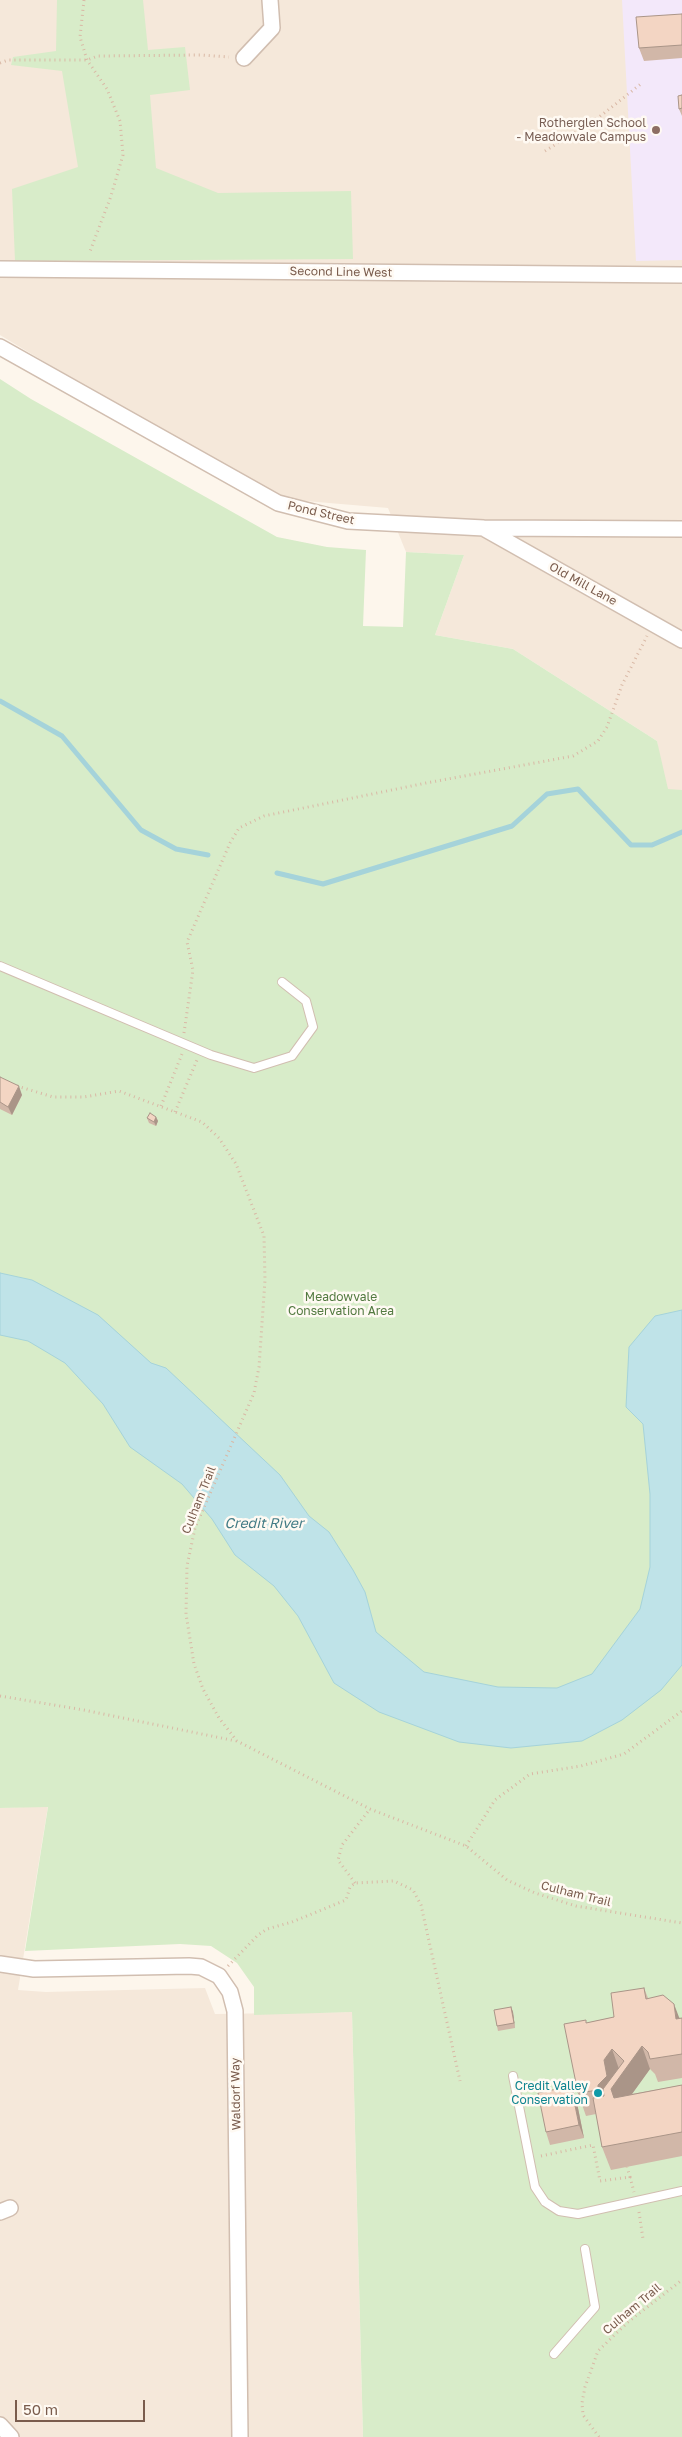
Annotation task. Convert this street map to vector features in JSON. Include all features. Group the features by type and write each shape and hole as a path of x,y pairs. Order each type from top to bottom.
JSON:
{"street":[{"path":"244,58 272,28 270,0"},
{"name":"Second Line West","path":"0,269 682,275"},
{"name":"Pond Street","path":"0,347 278,502 348,521 484,528 682,529"},
{"name":"Old Mill Lane","path":"484,528 682,640"},
{"path":"0,1964 34,1968 189,1966 201,1967 219,1976"},
{"name":"Waldorf Way","path":"219,1976 230,1992 234,2011 240,2437"},
{"path":"0,2425 10,2437"}],"lane":[{"path":"0,966 185,1044 254,1068 292,1056 313,1027 306,1001 282,982"},
{"path":"513,2076 534,2187 545,2202 559,2211 578,2214 682,2191"},
{"path":"554,2354 595,2307 585,2249"}],"path":[{"path":"84,0 80,37 87,60 107,89 120,122 123,155 111,196 98,227 84,270"},
{"path":"0,63 8,60 87,60 98,56 183,55 244,58"},
{"path":"545,151 598,118 642,83"},
{"path":"161,1106 185,1044 193,970 187,942 230,843 239,828 264,816 574,756 598,741 607,727 632,662 654,623"},
{"path":"175,1112 201,1050"},
{"name":"Culham Trail","path":"14,1085 53,1097 84,1097 120,1091 202,1122 220,1138 236,1164 264,1236 265,1280 259,1367 254,1393 196,1528 187,1566 186,1614 194,1664 203,1689 219,1718 237,1741 370,1809 466,1846 507,1880 535,1893 576,1906 682,1923"},
{"path":"0,1696 84,1710 237,1741"},
{"path":"466,1846 495,1800 530,1774 581,1766 624,1754 682,1711"},
{"path":"355,1883 338,1860 342,1845 370,1809"},
{"path":"219,1976 258,1935 267,1929 292,1922 346,1900 350,1887 355,1883 394,1881 413,1890 421,1905 460,2081"},
{"path":"528,2158 593,2145 600,2181 630,2177 627,2167"},
{"name":"Culham Trail","path":"599,2437 583,2415 582,2403 589,2374 598,2351 628,2322 682,2280"}],"shaded area":[{"path":"0,0 682,0 682,803 671,803 660,763 657,741 513,649 435,635 464,555 406,552 388,508 270,498 0,335"},
{"name":"Rotherglen School - Meadowvale Campus","path":"622,0 682,0 682,260 636,261"},
{"path":"48,1806 18,1990 46,1992 205,1988 215,2014 352,2012 363,2437 0,2437 0,1808"}],"green space":[{"path":"57,0 143,0 148,50 185,47 190,90 150,95 156,168 218,193 351,191 353,259 15,261 12,189 78,167 62,71 11,65 13,57 56,51"},
{"name":"Meadowvale Conservation Area","path":"0,379 31,399 277,537 327,547 366,550 363,626 403,627 406,552 464,555 435,635 513,649 657,741 668,789 682,790 682,2437 363,2437 352,2012 254,2015 254,1987 237,1963 211,1946 180,1944 25,1951 48,1807 0,1808"}],"water":[{"name":"Credit River","path":"0,1273 32,1280 98,1315 151,1363 166,1368 280,1475 309,1516 329,1532 353,1570 365,1592 376,1632 424,1672 498,1687 557,1688 592,1674 640,1609 650,1567 650,1494 643,1424 626,1407 629,1347 655,1316 682,1310 682,1665 661,1690 622,1720 582,1741 511,1748 459,1742 379,1712 334,1683 298,1616 274,1586 235,1555 212,1519 182,1484 130,1447 103,1404 65,1363 28,1341 0,1335"}],"building":[{"path":"682,14 682,45 639,48 636,17"},
{"path":"682,95 682,108 679,109 678,96"},
{"path":"0,1077 19,1086 8,1107 0,1102"},
{"path":"150,1113 156,1117 154,1122 147,1118"},
{"path":"644,1988 646,1999 663,1995 674,2004 676,2019 682,2018 682,2054 650,2059 648,2052 642,2046 611,2089 614,2098 682,2085 682,2132 602,2147 593,2098 604,2096 603,2089 624,2061 612,2049 604,2060 607,2076 598,2085 598,2090 578,2093 564,2024 586,2020 586,2023 614,2017 611,1993"},
{"path":"511,2007 514,2023 497,2026 494,2010"},
{"path":"571,2086 579,2125 546,2132 538,2093"}],"waterway":[{"path":"0,701 62,736 141,830 176,849 208,855"},
{"path":"277,873 323,884 512,826 547,794 578,789 631,845 652,845 682,832"}],"place":[{"name":"Rotherglen School - Meadowvale Campus","path":"656,130"},
{"name":"Credit Valley Conservation","path":"598,2093"}]}
